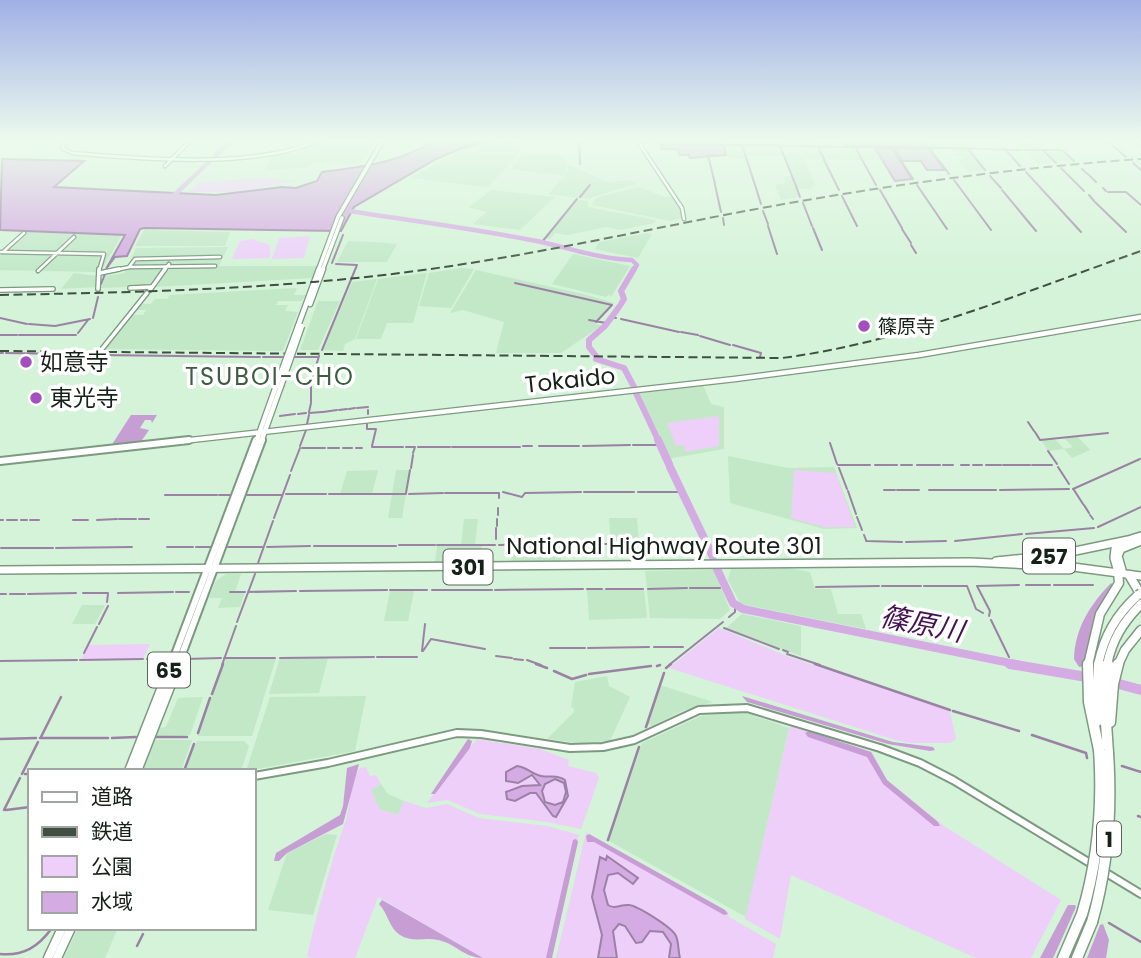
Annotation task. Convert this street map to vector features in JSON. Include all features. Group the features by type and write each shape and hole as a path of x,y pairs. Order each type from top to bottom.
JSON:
{"highway":[{"name":"257","path":"970,562 1056,555 1141,539"},
{"name":"257","path":"1125,573 1124,551 1141,539"},
{"path":"1128,540 1114,552 1140,597"},
{"name":"National Highway Route 301","path":"0,570 970,562 1141,574"},
{"path":"1104,752 1101,674 1094,627 1102,607 1125,573"},
{"name":"1","path":"1063,958 1087,918 1102,883 1110,829 1101,674 1115,637 1140,597"},
{"path":"1101,674 1141,630"},
{"name":"1","path":"1077,958 1087,918"}],"main road":[{"name":"65","path":"138,769 334,233 359,185"},
{"name":"Tokaido","path":"0,461 635,391 920,355 1141,317"},
{"name":"65","path":"130,769 212,569"},
{"path":"48,958 61,930"},
{"path":"57,958 70,930"}],"street":[{"path":"667,185 682,208 684,219"},
{"path":"1,253 24,233"},
{"path":"38,271 74,237"},
{"path":"1,253 104,254 98,289"},
{"path":"129,267 135,259 220,257"},
{"path":"102,349 174,258"},
{"path":"100,273 129,267 215,266"},
{"path":"130,288 150,290"},
{"path":"0,290 53,289"},
{"path":"256,776 340,760 457,733 578,748 611,746 634,740 699,710 747,708 880,748 929,767 1141,894"}],"shaded area":[{"path":"556,185 634,185 587,199 549,194"},
{"path":"775,185 816,186 811,186 812,189 797,189 800,197 781,200"},
{"path":"640,187 665,197 673,197 681,209 682,218 670,221 592,205 594,200 601,196"},
{"path":"491,190 555,197 520,230 473,224 486,212 469,207"},
{"path":"578,200 588,201 588,207 656,220 654,223 621,230 606,227 568,235 555,233 550,239 546,238"},
{"path":"144,230 230,232 225,246 135,246"},
{"path":"27,232 121,236 102,270 95,272 0,270 0,256"},
{"path":"652,234 638,258 595,249 599,242"},
{"path":"348,241 397,244 387,262 337,262"},
{"path":"228,247 219,266 317,266 313,278 154,287 165,270 151,286 101,288 105,276 125,273 136,248"},
{"path":"573,254 630,266 611,297 609,294 606,297 552,284"},
{"path":"461,268 474,269 451,308 419,306 429,273"},
{"path":"476,270 614,303 595,323 601,326 561,353 496,353 504,322 463,310 450,313"},
{"path":"74,273 98,276 96,287 61,289"},
{"path":"427,273 413,323 387,323 381,339 356,339 378,279"},
{"path":"377,279 355,339 345,344 343,351 323,350 352,282"},
{"path":"297,288 294,295 306,295 302,301 278,301 276,305 288,305 285,311 298,312 283,351 104,349 131,315 143,315 146,310 135,310 140,304 151,304 155,299 167,299 170,295"},
{"path":"318,301 340,301 318,350 300,350"},
{"path":"703,385 711,404 724,407 724,449 667,459 637,393"},
{"path":"131,415 157,415 152,423 151,420 145,420 140,428 149,430 140,443 111,446"},
{"path":"1077,436 1090,450 1072,458 1064,449 1073,447 1064,438"},
{"path":"1055,439 1064,449 1048,451 1041,440"},
{"path":"728,456 788,468 834,467 857,528 824,529 730,503"},
{"path":"378,470 372,494 340,494 347,471"},
{"path":"396,470 409,470 402,518 388,518"},
{"path":"609,518 637,518 639,543 611,544"},
{"path":"464,519 478,519 475,545 482,545 481,562 435,562 437,546 461,545"},
{"path":"512,545 561,545 561,561 511,562"},
{"path":"788,568 810,572 815,589 831,589 838,614 861,614 866,629 741,604 728,580 731,569"},
{"path":"714,570 730,610 720,619 650,618 645,571"},
{"path":"226,574 241,574 235,592 245,592 240,607 218,608 222,598 209,598 216,581"},
{"path":"1111,583 1114,586 1093,624 1085,666 1079,667 1074,659 1077,637 1090,609"},
{"path":"587,589 644,589 647,618 589,620"},
{"path":"390,591 414,591 408,621 384,621"},
{"path":"82,605 105,605 95,624 72,624"},
{"path":"742,614 801,626 801,656 726,628"},
{"path":"276,658 252,736 198,736 225,659"},
{"path":"280,658 328,658 319,693 269,694"},
{"path":"607,676 609,686 630,697 610,741 579,743 547,739 574,712 571,707 575,682"},
{"path":"660,685 713,702 682,711 652,726 647,724"},
{"path":"366,696 355,751 247,769 270,697"},
{"path":"742,696 893,742 933,747 935,750 888,744 747,702"},
{"path":"203,697 190,735 156,737 159,728 166,727 178,698"},
{"path":"743,712 789,728 746,917 609,841 642,743 701,716"},
{"path":"809,731 871,752 887,780 940,826 934,826 883,784 867,757 808,737 805,733"},
{"path":"468,739 472,741 470,748 435,794 431,794"},
{"path":"154,740 192,740 182,769 144,769"},
{"path":"197,741 244,741 249,746 242,769 186,769"},
{"path":"359,764 343,824 287,853 279,861 274,861 276,853 340,815 347,768"},
{"path":"381,784 388,794 404,801 398,815 379,809 371,790"},
{"path":"326,834 337,835 313,915 268,910 287,853"},
{"path":"589,834 728,914 724,915 594,842 587,842 586,836"},
{"path":"573,840 578,842 552,958 546,958"},
{"path":"382,900 483,958 470,956 444,942 409,939 400,935 379,904"},
{"path":"1068,905 1076,907 1053,958 1040,958"},
{"path":"1103,924 1109,940 1106,958 1087,958 1100,925"},
{"path":"77,930 117,930 105,958 64,958"}],"green space":[{"path":"196,185 278,185 238,192 187,192"},
{"path":"310,236 304,258 272,259 279,238"},
{"path":"252,239 270,245 270,258 232,259 240,241"},
{"path":"719,416 719,446 686,452 683,445 676,446 667,423"},
{"path":"794,470 836,473 855,527 824,527 791,518"},
{"path":"719,628 789,657 950,711 956,739 950,743 910,743 892,739 669,668"},
{"path":"150,644 143,659 81,660 88,645"},
{"path":"790,725 872,752 887,780 944,826 1061,900 1031,958 976,958 791,875 780,939 745,919"},
{"path":"477,739 540,749 569,760 568,766 596,773 599,778 581,829 480,814 448,800 427,803"},
{"path":"366,767 370,776 376,775 381,784 371,790 379,809 398,815 404,801 426,808 447,804 479,818 547,826 579,835 552,958 483,958 378,897 355,958 307,956 346,820 354,780 360,768"},
{"path":"586,832 728,912 729,917 776,944 773,958 556,958"}],"water":[{"path":"1,185 57,185 54,187 216,195 282,187 296,188 306,185 392,185 354,207 341,231 144,228 140,229 127,256 115,257 106,269 125,235 0,230"},
{"path":"517,766 538,775 565,780 568,796 556,817 536,793 530,793 515,801 507,799 506,792 522,786 540,785 532,775 518,783 506,781 506,772","holes":["555,779 564,783 566,792 563,802 555,805 545,802 542,791 545,784"]},
{"path":"607,856 638,878 633,884 618,873 608,875 604,890 608,905 633,906 662,923 676,936 680,958 669,958 671,944 663,932 650,931 642,942 636,943 625,926 619,924 613,931 617,958 598,958 602,935 592,897 600,857 606,860"}],"waterway":[{"path":"170,199 185,185"},
{"path":"580,197 590,185"},
{"path":"715,185 721,212"},
{"path":"755,185 761,204"},
{"path":"795,185 800,197"},
{"path":"836,185 839,190"},
{"path":"917,185 947,229"},
{"path":"957,185 991,230"},
{"path":"998,185 1001,188"},
{"path":"1038,185 1081,232"},
{"path":"1078,185 1084,191"},
{"path":"1103,188 1106,191"},
{"path":"880,190 902,228"},
{"path":"1002,190 1036,231"},
{"path":"1108,192 1126,192 1141,205"},
{"path":"1089,195 1094,201"},
{"path":"842,196 857,226"},
{"path":"542,242 577,199"},
{"path":"1095,202 1126,232"},
{"path":"803,203 812,226"},
{"name":"篠原川","path":"343,210 508,236 632,260 637,265 633,271"},
{"path":"763,211 768,224"},
{"path":"723,218 724,225"},
{"path":"768,226 777,254"},
{"path":"813,228 822,250"},
{"path":"902,229 911,243"},
{"path":"332,263 343,235"},
{"path":"911,245 916,253"},
{"path":"322,350 357,265 336,264"},
{"name":"篠原川","path":"621,304 624,299 621,291 634,269"},
{"path":"101,284 105,274"},
{"path":"515,283 612,305 597,321"},
{"path":"93,318 98,297"},
{"name":"篠原川","path":"596,356 589,347 589,340 605,326 619,307"},
{"name":"篠原川","path":"611,317 616,318"},
{"path":"0,318 27,324"},
{"path":"29,324 55,326 90,319"},
{"path":"621,319 679,332"},
{"path":"78,333 88,320"},
{"path":"589,320 597,321"},
{"path":"597,321 606,323"},
{"path":"681,332 698,335"},
{"path":"0,335 17,335"},
{"path":"19,335 76,335"},
{"path":"700,336 730,345"},
{"path":"733,345 761,353 760,357"},
{"path":"6,353 65,354"},
{"path":"69,354 95,354"},
{"path":"99,355 260,357"},
{"path":"311,383 319,356"},
{"path":"263,357 283,357"},
{"path":"292,357 318,357"},
{"name":"篠原川","path":"596,359 624,368 634,387"},
{"path":"311,385 311,402"},
{"name":"篠原川","path":"634,389 659,442"},
{"path":"309,412 311,403"},
{"path":"357,408 368,407"},
{"path":"349,409 355,408"},
{"path":"339,410 347,409"},
{"path":"323,412 337,410"},
{"path":"309,413 322,412"},
{"path":"298,414 306,413"},
{"path":"280,416 295,414"},
{"path":"307,424 309,415"},
{"path":"1028,422 1034,431"},
{"path":"367,424 367,429 376,429 372,446"},
{"path":"300,446 306,430"},
{"path":"1035,432 1040,440 1108,433"},
{"name":"篠原川","path":"658,440 669,464"},
{"path":"830,443 837,464"},
{"path":"583,446 630,445"},
{"path":"633,445 657,445"},
{"path":"523,446 532,446"},
{"path":"539,446 579,446"},
{"path":"372,447 403,447"},
{"path":"406,447 415,447 413,453"},
{"path":"418,447 450,447"},
{"path":"452,447 520,447"},
{"path":"291,471 300,448"},
{"path":"302,448 325,448"},
{"path":"328,448 339,448"},
{"path":"343,448 352,448"},
{"path":"356,448 362,448"},
{"path":"1048,451 1057,464"},
{"path":"411,468 413,455"},
{"path":"1073,489 1140,459"},
{"path":"838,465 870,465"},
{"path":"875,465 888,465"},
{"path":"889,465 897,465"},
{"path":"901,465 912,465"},
{"path":"917,465 940,465"},
{"path":"943,465 953,465"},
{"path":"961,465 969,465"},
{"path":"973,465 982,465"},
{"path":"986,465 1001,465"},
{"path":"1003,465 1030,465"},
{"path":"1032,465 1052,465"},
{"name":"篠原川","path":"670,467 693,515"},
{"path":"1058,467 1069,484"},
{"path":"839,468 847,489"},
{"path":"406,493 410,470"},
{"path":"274,518 290,475"},
{"path":"1000,490 1069,489"},
{"path":"884,490 895,490"},
{"path":"897,490 919,490"},
{"path":"929,490 996,490"},
{"path":"1074,490 1083,504"},
{"path":"848,491 856,514"},
{"path":"503,492 522,497 525,493 581,492"},
{"path":"584,492 634,492"},
{"path":"638,492 678,492"},
{"path":"409,494 443,493"},
{"path":"445,493 499,493 499,498"},
{"path":"286,494 326,494"},
{"path":"329,494 406,494"},
{"path":"165,495 217,495"},
{"path":"219,495 232,495"},
{"path":"247,495 281,495"},
{"path":"1084,505 1089,513"},
{"path":"1098,527 1141,507"},
{"path":"498,508 498,515"},
{"path":"1090,515 1093,519"},
{"name":"篠原川","path":"694,517 713,557"},
{"path":"857,517 862,530"},
{"path":"97,520 117,519"},
{"path":"119,519 136,519"},
{"path":"139,519 149,519"},
{"path":"497,519 497,526"},
{"path":"7,520 17,520"},
{"path":"21,520 27,520"},
{"path":"30,520 39,520"},
{"path":"73,520 88,520"},
{"path":"258,563 273,521"},
{"path":"496,528 496,539"},
{"path":"1026,534 1094,528"},
{"path":"955,541 1022,534"},
{"path":"864,535 866,540"},
{"path":"866,541 902,542"},
{"path":"906,542 946,541"},
{"path":"643,544 702,543"},
{"path":"499,545 582,544"},
{"path":"585,544 639,544"},
{"path":"399,545 435,545"},
{"path":"437,545 495,545"},
{"path":"267,547 310,546"},
{"path":"314,546 396,546"},
{"path":"56,548 132,547"},
{"path":"167,547 193,547"},
{"path":"196,547 212,547"},
{"path":"228,547 262,547"},
{"path":"1,548 53,548"},
{"name":"篠原川","path":"717,569 733,603 743,609 1020,665"},
{"path":"248,592 255,574"},
{"path":"989,616 990,611 977,586 1019,585"},
{"path":"1026,585 1050,585"},
{"path":"1054,585 1093,585"},
{"path":"816,587 879,586"},
{"path":"882,586 921,586"},
{"path":"924,586 967,586 976,609 983,613"},
{"path":"648,589 687,588"},
{"path":"690,588 720,588"},
{"path":"495,590 583,589"},
{"path":"587,589 602,589"},
{"path":"606,589 643,589"},
{"path":"300,591 387,590"},
{"path":"390,590 427,590"},
{"path":"432,590 492,590"},
{"path":"248,592 296,591"},
{"path":"118,593 173,592"},
{"path":"176,592 189,592"},
{"path":"230,592 245,592"},
{"path":"237,622 248,592"},
{"path":"28,594 76,593"},
{"path":"83,593 108,593"},
{"path":"0,594 6,594"},
{"path":"10,594 25,594"},
{"path":"107,602 108,594"},
{"path":"729,617 735,612 735,605"},
{"path":"99,624 108,606"},
{"path":"991,620 1009,657"},
{"path":"669,665 723,622"},
{"path":"422,651 425,624"},
{"path":"225,658 236,626"},
{"path":"84,653 97,627"},
{"path":"724,628 779,649"},
{"path":"423,651 431,639 485,649"},
{"path":"588,648 649,647"},
{"path":"654,647 683,647"},
{"path":"550,648 585,648"},
{"path":"783,650 788,652"},
{"path":"787,654 820,665"},
{"path":"496,656 512,658"},
{"path":"280,658 374,657"},
{"path":"377,657 417,657"},
{"path":"186,659 221,658"},
{"path":"222,665 225,658"},
{"path":"225,658 275,658"},
{"path":"80,660 143,659"},
{"path":"147,659 168,659"},
{"path":"514,659 523,660"},
{"path":"0,661 77,660"},
{"path":"527,660 541,665"},
{"path":"212,694 223,664"},
{"path":"536,664 547,668"},
{"path":"666,668 671,664"},
{"path":"815,664 950,710"},
{"name":"篠原川","path":"1010,664 1104,680 1141,690"},
{"path":"589,674 651,666"},
{"path":"554,671 572,679 586,675"},
{"path":"646,727 664,673"},
{"path":"41,737 61,697"},
{"path":"198,733 210,698"},
{"path":"953,711 1019,731"},
{"path":"1032,735 1086,753 1087,758"},
{"path":"112,738 136,737"},
{"path":"156,737 187,737"},
{"path":"0,739 36,738"},
{"path":"40,738 108,738"},
{"path":"22,774 38,742"},
{"path":"185,769 194,744"},
{"path":"608,840 639,747"},
{"path":"1122,766 1141,772"},
{"path":"4,810 20,778"},
{"path":"6,810 28,807"},
{"path":"1109,923 1141,942"},
{"path":"0,954 30,949 50,930"},
{"path":"137,946 143,934"}],"railway":[{"path":"0,295 278,285 389,274 521,254 751,210 907,185"},
{"path":"0,351 782,358 919,328 1141,251"}],"place":[{"name":"篠原寺","path":"864,326"},
{"name":"如意寺","path":"26,362"},
{"name":"東光寺","path":"36,398"}],"district":[{"name":"TSUBOI-CHO","path":"270,376"}]}
